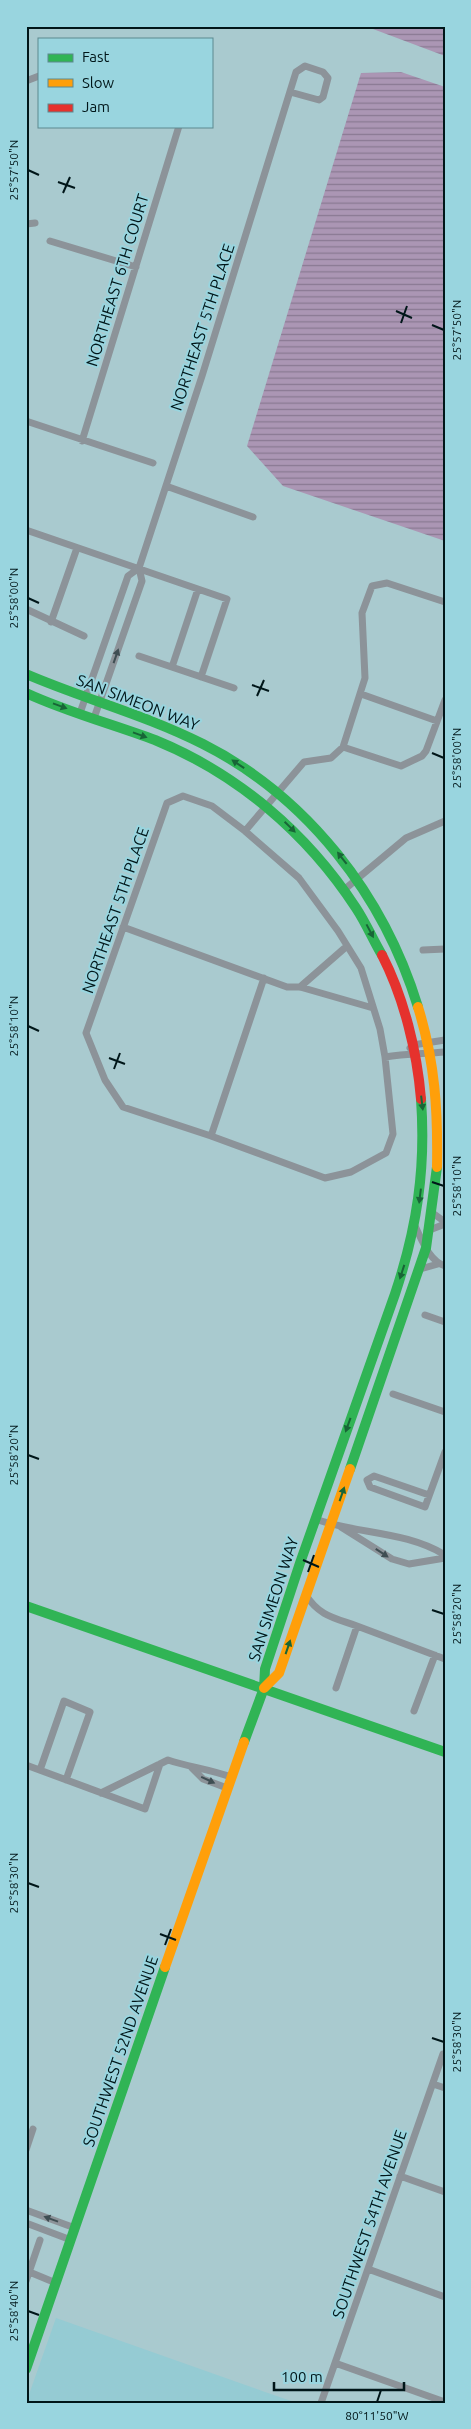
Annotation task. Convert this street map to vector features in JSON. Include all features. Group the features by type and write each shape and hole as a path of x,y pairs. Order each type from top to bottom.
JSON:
{"street":[{"name":"NORTHEAST 5TH PLACE","path":"80,713 128,576 138,568 166,486 296,72 305,66 323,72 328,78 323,97 319,100 290,92"},
{"path":"26,81 38,76"},
{"name":"NORTHEAST 6TH COURT","path":"82,441 178,128"},
{"path":"26,224 35,223"},
{"path":"50,241 136,267"},
{"path":"26,420 82,441 153,464"},
{"path":"166,486 253,517"},
{"path":"26,530 227,599 201,677"},
{"path":"51,622 77,548"},
{"name":"NORTHEAST 5TH PLACE","path":"94,718 142,581 138,568"},
{"path":"245,831 304,762 331,758 343,747 365,678 362,613 372,586 387,583 445,602"},
{"path":"172,667 198,589"},
{"path":"26,609 84,636"},
{"path":"139,656 234,688"},
{"name":"SAN SIMEON WAY","path":"26,674 188,736 227,757 278,792 311,823 358,878 378,909 399,948 420,1004 432,1053 440,1118 440,1157 434,1214 426,1248 336,1526 306,1595 279,1673 264,1688"},
{"name":"SAN SIMEON WAY","path":"26,693 172,746 230,779 267,805 313,850 345,889 370,928 388,966 404,1009 423,1111 420,1199 409,1246 264,1671 264,1688"},
{"path":"361,694 437,721"},
{"path":"343,747 401,766 422,756 426,751 445,700"},
{"name":"NORTHEAST 5TH PLACE","path":"183,796 212,806 245,831 299,878 361,968 385,1057 394,1134 386,1153 351,1172 325,1178 211,1136 123,1107 105,1080 86,1033 123,927 167,803 183,796"},
{"path":"345,889 406,838 445,820"},
{"path":"123,927 287,986 300,986 373,1008"},
{"path":"300,986 347,946"},
{"path":"422,950 445,949"},
{"path":"211,1136 264,978"},
{"path":"385,1057 412,1050 429,1042 445,1040"},
{"path":"412,1050 432,1053 445,1052"},
{"path":"434,1214 445,1223"},
{"path":"409,1246 420,1235 431,1228 445,1223"},
{"path":"414,1225 426,1248 441,1265"},
{"path":"420,1269 441,1265"},
{"path":"424,1315 445,1322"},
{"path":"393,1394 445,1412"},
{"path":"429,1495 374,1476 367,1480 370,1488 425,1507 445,1452"},
{"path":"315,1519 336,1526 392,1559 409,1564 445,1556"},
{"path":"336,1526 350,1526 397,1537 445,1556"},
{"path":"306,1595 317,1610 445,1659"},
{"path":"26,1606 445,1752"},
{"path":"336,1688 357,1626"},
{"path":"414,1711 435,1655"},
{"name":"SOUTHWEST 52ND AVENUE","path":"26,2369 227,1788 264,1688"},
{"path":"40,1770 64,1702 90,1712 66,1780"},
{"path":"101,1793 168,1760 192,1768 207,1768 231,1777"},
{"path":"26,1765 145,1809 160,1764"},
{"path":"192,1768 202,1779 227,1788"},
{"name":"SOUTHWEST 54TH AVENUE","path":"321,2403 443,2054"},
{"path":"433,2084 445,2088"},
{"path":"26,2150 33,2129"},
{"path":"400,2176 445,2192"},
{"path":"26,2210 75,2228"},
{"path":"26,2223 71,2240"},
{"path":"40,2240 27,2275 56,2283"},
{"path":"368,2269 445,2297"},
{"path":"335,2363 445,2402"}],"shaded area":[{"path":"365,26 445,26 445,56"},
{"path":"401,72 445,87 445,541 283,486 247,446 361,73"},
{"path":"56,2318 265,2392 297,2403 26,2403"}],"traffic: fast":[{"path":"26,674 137,716 203,744 241,766 276,792 308,821 337,854 363,889 385,927 403,966 418,1007"},
{"path":"26,693 73,712 155,740 215,770 242,788 293,831 316,855 356,908 382,955"},
{"path":"244,1742 264,1688 265,1669 300,1563 403,1270 414,1222 421,1174 421,1099"},
{"path":"350,1469 426,1248 437,1167"},
{"path":"26,1606 445,1752"},
{"path":"26,2369 165,1967"}],"traffic: slow":[{"path":"418,1007 432,1067 437,1126 437,1167"},
{"path":"264,1688 279,1673 350,1469"},
{"path":"165,1967 244,1742"}],"traffic: jam":[{"path":"382,955 397,989 408,1025 413,1044 421,1099"}]}
